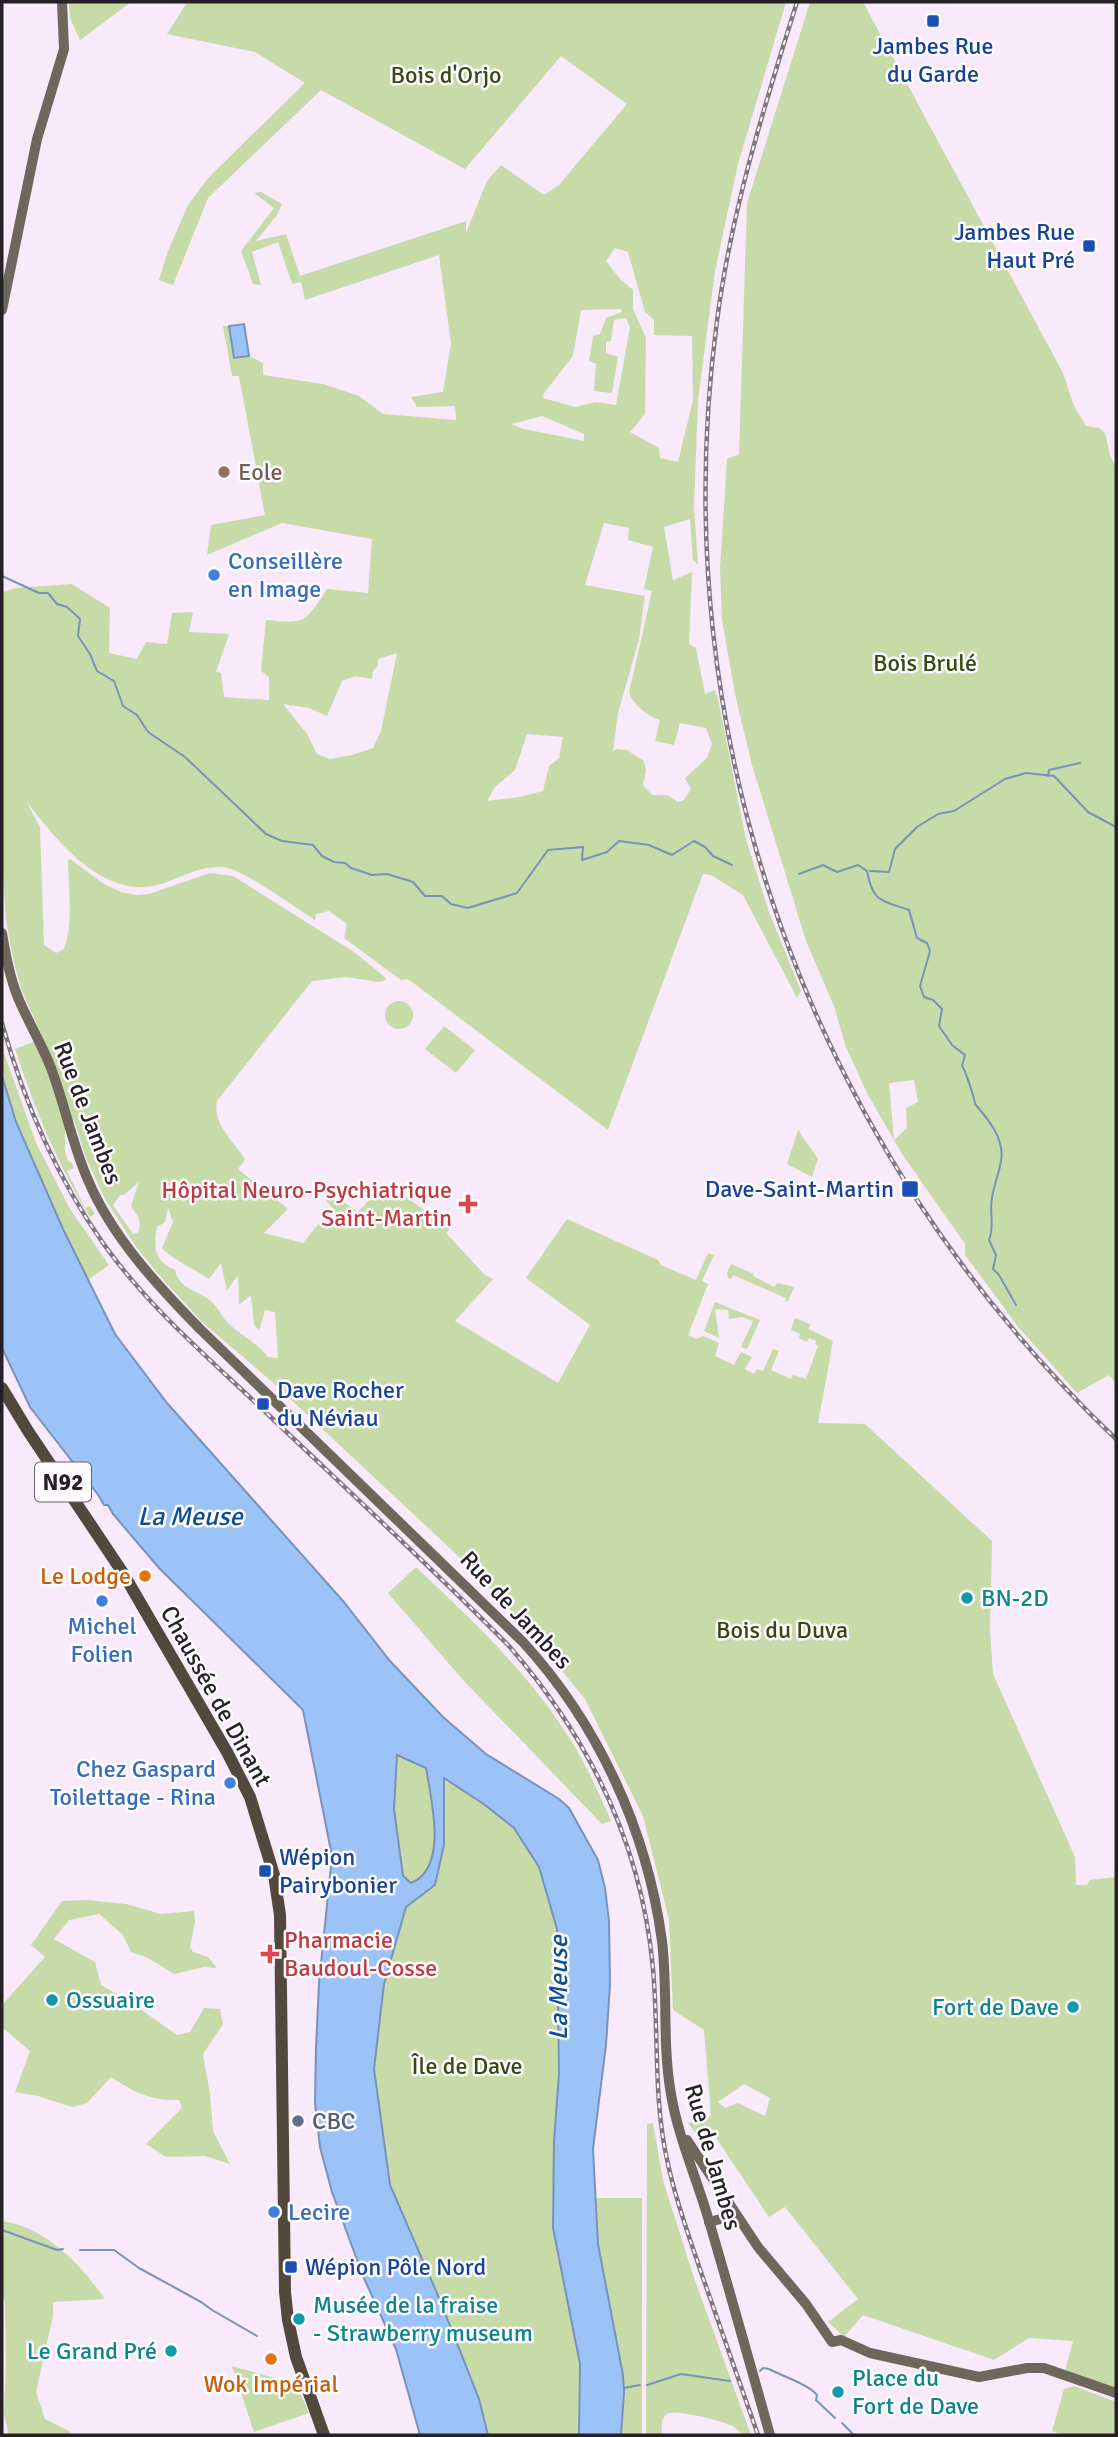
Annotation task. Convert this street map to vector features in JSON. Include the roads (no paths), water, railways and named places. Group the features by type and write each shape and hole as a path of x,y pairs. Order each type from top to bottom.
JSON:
{"main road":[{"path":"2,310 37,139 64,49 62,2"},
{"name":"Rue de Jambes","path":"2,933 9,972 50,1067 87,1179 101,1206 131,1250 160,1287 200,1329 523,1642 562,1689 591,1734 624,1801 650,1882 662,1940 669,2077 681,2132 771,2435"},
{"name":"Chaussée de Dinant","path":"2,1388 123,1573 228,1752 250,1797 274,1875 280,1915 287,2314 296,2357 324,2435"},
{"path":"681,2132 758,2247 806,2304 832,2342 841,2340 870,2353 979,2377 1027,2368 1044,2368 1116,2393"},
{"path":"709,2222 736,2215"}],"water":[{"path":"244,324 249,356 234,358 229,326"},
{"name":"La Meuse","path":"2,1076 16,1122 63,1229 115,1334 167,1403 343,1601 390,1661 443,1717 486,1754 569,1808 598,1860 609,1921 610,1984 606,2045 593,2149 598,2244 623,2375 621,2435 579,2435 580,2364 553,2228 554,2141 559,2073 557,1929 539,1867 514,1828 444,1778 444,1845 435,1885 406,1907 384,1984 374,2069 390,2185 479,2399 488,2435 420,2435 396,2349 363,2276 332,2192 320,2147 315,2103 316,2048 319,1983 332,1856 303,1710 159,1568 108,1505 104,1505 30,1407 2,1348","holes":["397,1755 426,1768 435,1831 434,1848 423,1875 411,1883 403,1876 394,1809"]}],"waterway":[{"path":"2,576 39,593 48,593 57,604 67,607 80,619 78,636 97,671 114,681 123,706 137,715 148,732 185,757 266,834 282,841 313,845 322,856 334,862 345,863 351,868 372,875 387,874 413,882 425,896 442,896 451,904 468,908 517,893 548,850 583,847 582,860 607,852 619,841 649,845 672,855 694,841 705,847 713,856 732,865"},
{"path":"1048,776 1049,770 1080,763"},
{"path":"870,871 889,872 895,849 917,827 938,814 954,811 1005,779 1026,773 1054,776 1088,812 1116,827"},
{"path":"799,874 823,865 837,872 858,865 867,871 872,889 880,899 909,910 917,938 927,943 930,951 920,986 924,997 933,1000 942,1009 939,1026 952,1045 965,1055 962,1066 975,1104 998,1137 1002,1153 992,1198 992,1229 989,1240 996,1255 993,1269 1016,1305"},
{"path":"2,2230 57,2250 63,2249"},
{"path":"80,2250 114,2250 139,2268 257,2336"},
{"path":"760,2371 763,2368 769,2369 813,2391 817,2395 816,2400 835,2418"},
{"path":"647,2385 681,2374 730,2381"},
{"path":"624,2388 640,2385"},
{"path":"842,2423 854,2435"}],"railway":[{"path":"797,2 740,200 717,321 706,477 713,631 738,782 782,928 841,1068 918,1201 1009,1325 1116,1439"},
{"path":"2,1023 31,1110 56,1165 86,1218 120,1265 176,1327 509,1646 538,1681 587,1756 624,1837 647,1923 655,1993 660,2116 671,2178 758,2435"}],"place":[{"name":"Jambes Rue du Garde","path":"933,21"},
{"name":"Jambes Rue Haut Pré","path":"1089,246"},
{"name":"Eole","path":"224,472"},
{"name":"Conseillère en Image","path":"214,575"},
{"name":"Dave-Saint-Martin","path":"910,1189"},
{"name":"Hôpital Neuro-Psychiatrique Saint-Martin","path":"468,1204"},
{"name":"Dave Rocher du Néviau","path":"263,1404"},
{"name":"Le Lodge","path":"145,1576"},
{"name":"BN-2D","path":"967,1598"},
{"name":"Michel Folien","path":"102,1601"},
{"name":"Chez Gaspard Toilettage - Rina","path":"230,1783"},
{"name":"Wépion Pairybonier","path":"265,1871"},
{"name":"Pharmacie Baudoul-Cosse","path":"270,1954"},
{"name":"Ossuaire","path":"52,2000"},
{"name":"Fort de Dave","path":"1073,2007"},
{"name":"CBC","path":"298,2121"},
{"name":"Lecire","path":"274,2212"},
{"name":"Wépion Pôle Nord","path":"291,2267"},
{"name":"Musée de la fraise - Strawberry museum","path":"299,2319"},
{"name":"Le Grand Pré","path":"171,2351"},
{"name":"Wok Impérial","path":"271,2359"},
{"name":"Place du Fort de Dave","path":"838,2392"}],"park label":[{"name":"Bois d'Orjo","path":"446,75"},
{"name":"Bois Brulé","path":"925,663"},
{"name":"Bois du Duva","path":"782,1630"},
{"name":"Île de Dave","path":"467,2066"}]}
